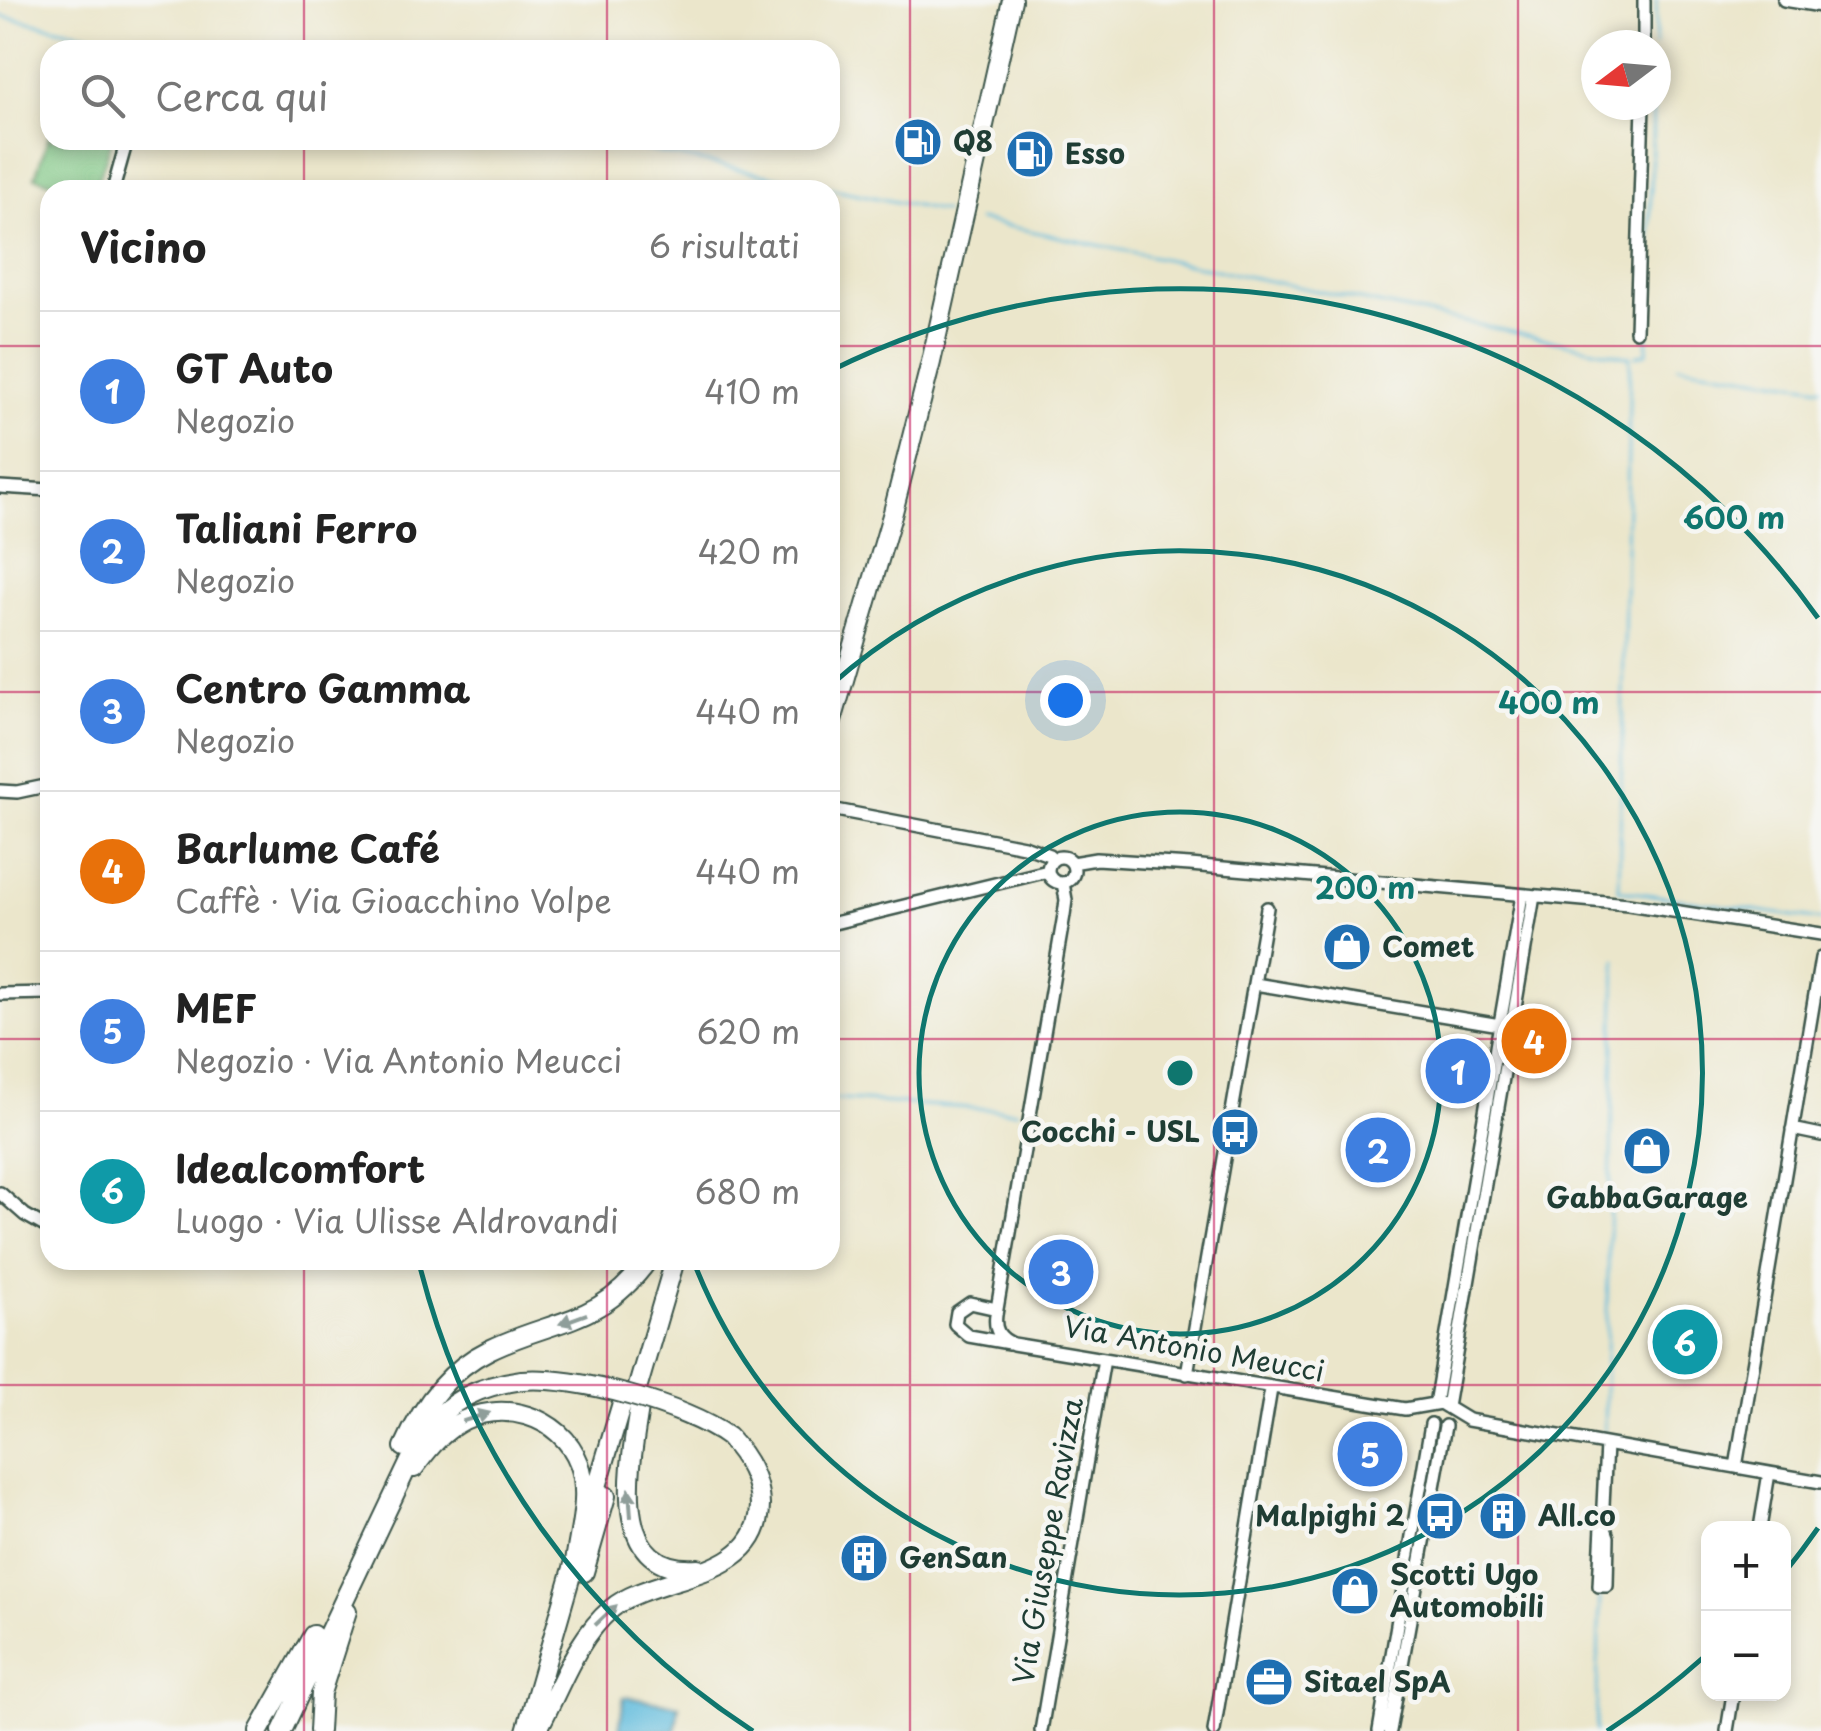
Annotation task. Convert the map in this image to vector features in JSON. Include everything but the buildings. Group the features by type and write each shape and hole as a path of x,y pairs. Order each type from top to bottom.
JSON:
{"highway":[{"path":"840,652 921,360 1000,0"},
{"path":"840,694 931,362 1012,0"},
{"path":"386,1510 414,1424 445,1382 492,1348 602,1306 640,1270"},
{"path":"534,1730 632,1399 661,1270"},
{"path":"534,1730 575,1562 643,1368 671,1270"},
{"path":"282,1731 418,1443 437,1416 471,1392 522,1380 578,1383 688,1415 728,1437 750,1465 757,1485 760,1510 746,1544 723,1563 633,1594 608,1612 578,1649 534,1730"},
{"path":"632,1399 629,1507 634,1530 648,1550 668,1564 687,1568 723,1563"},
{"path":"386,1510 446,1432 482,1414 516,1412 558,1432 579,1464 584,1489 575,1562"},
{"path":"259,1731 341,1582 366,1550"},
{"path":"318,1731 321,1693 366,1550"}],"street":[{"path":"1644,0 1644,30"},
{"path":"1784,0 1821,6"},
{"path":"1636,330 1642,120"},
{"path":"116,180 124,150"},
{"path":"0,486 40,489"},
{"path":"0,792 40,787"},
{"path":"840,811 1049,854 1052,878 1063,883"},
{"path":"1024,846 1031,859 1029,874"},
{"path":"840,921 1029,874 1062,856 1072,862 1096,859 1171,864 1628,904 1821,934"},
{"path":"1063,883 1073,875 1072,862"},
{"path":"1012,1344 999,1334 996,1314 1064,915 1063,883"},
{"path":"1440,1407 1500,1025 1528,895"},
{"path":"1379,1731 1430,1423 1440,1407 1528,895"},
{"path":"1187,1374 1267,908"},
{"path":"1736,1467 1821,958"},
{"path":"1255,984 1500,1025"},
{"path":"0,994 40,992"},
{"path":"1792,1129 1821,1135"},
{"path":"0,1193 40,1224"},
{"path":"974,1303 996,1314 969,1336 956,1326 959,1309 974,1303"},
{"name":"Via Antonio Meucci","path":"969,1336 1404,1409 1440,1407 1468,1420 1821,1482"},
{"name":"Via Giuseppe Ravizza","path":"1041,1731 1104,1360"},
{"path":"1214,1731 1271,1388"},
{"path":"1390,1731 1445,1425 1450,1418 1440,1407"},
{"name":"Via Antonio Meucci","path":"1404,1409 1430,1423 1445,1425 1468,1420"},
{"path":"1604,1524 1606,1445"},
{"path":"1761,1521 1769,1473"},
{"path":"1727,1731 1732,1701"}],"green space":[{"path":"44,150 109,150 98,180 35,177"}],"water":[{"path":"624,1697 679,1705 675,1731 619,1731"}],"waterway":[{"path":"1656,30 1657,0"},
{"path":"0,16 117,40"},
{"path":"1636,356 1647,353 1653,120"},
{"path":"648,150 791,180"},
{"path":"840,190 944,212"},
{"path":"978,220 1627,356"},
{"path":"1630,356 1619,890 1821,920"},
{"path":"1678,365 1821,387"},
{"path":"1604,1432 1616,960"},
{"path":"840,1100 1017,1111"},
{"path":"1596,1731 1600,1593"}],"place":[{"name":"Q8","path":"918,142"},
{"name":"Esso","path":"1030,154"},
{"name":"Comet","path":"1347,947"},
{"name":"Barlume Café","path":"1534,1041"},
{"name":"GT Auto","path":"1458,1071"},
{"name":"Cocchi - USL","path":"1235,1132"},
{"name":"Taliani Ferro","path":"1378,1150"},
{"name":"GabbaGarage","path":"1647,1151"},
{"name":"Centro Gamma","path":"1061,1272"},
{"name":"Idealcomfort","path":"1685,1342"},
{"name":"MEF","path":"1370,1454"},
{"name":"Malpighi 2","path":"1440,1516"},
{"name":"All.co","path":"1503,1516"},
{"name":"GenSan","path":"864,1558"},
{"name":"Scotti Ugo Automobili","path":"1355,1591"},
{"name":"Sitael SpA","path":"1269,1682"}]}
